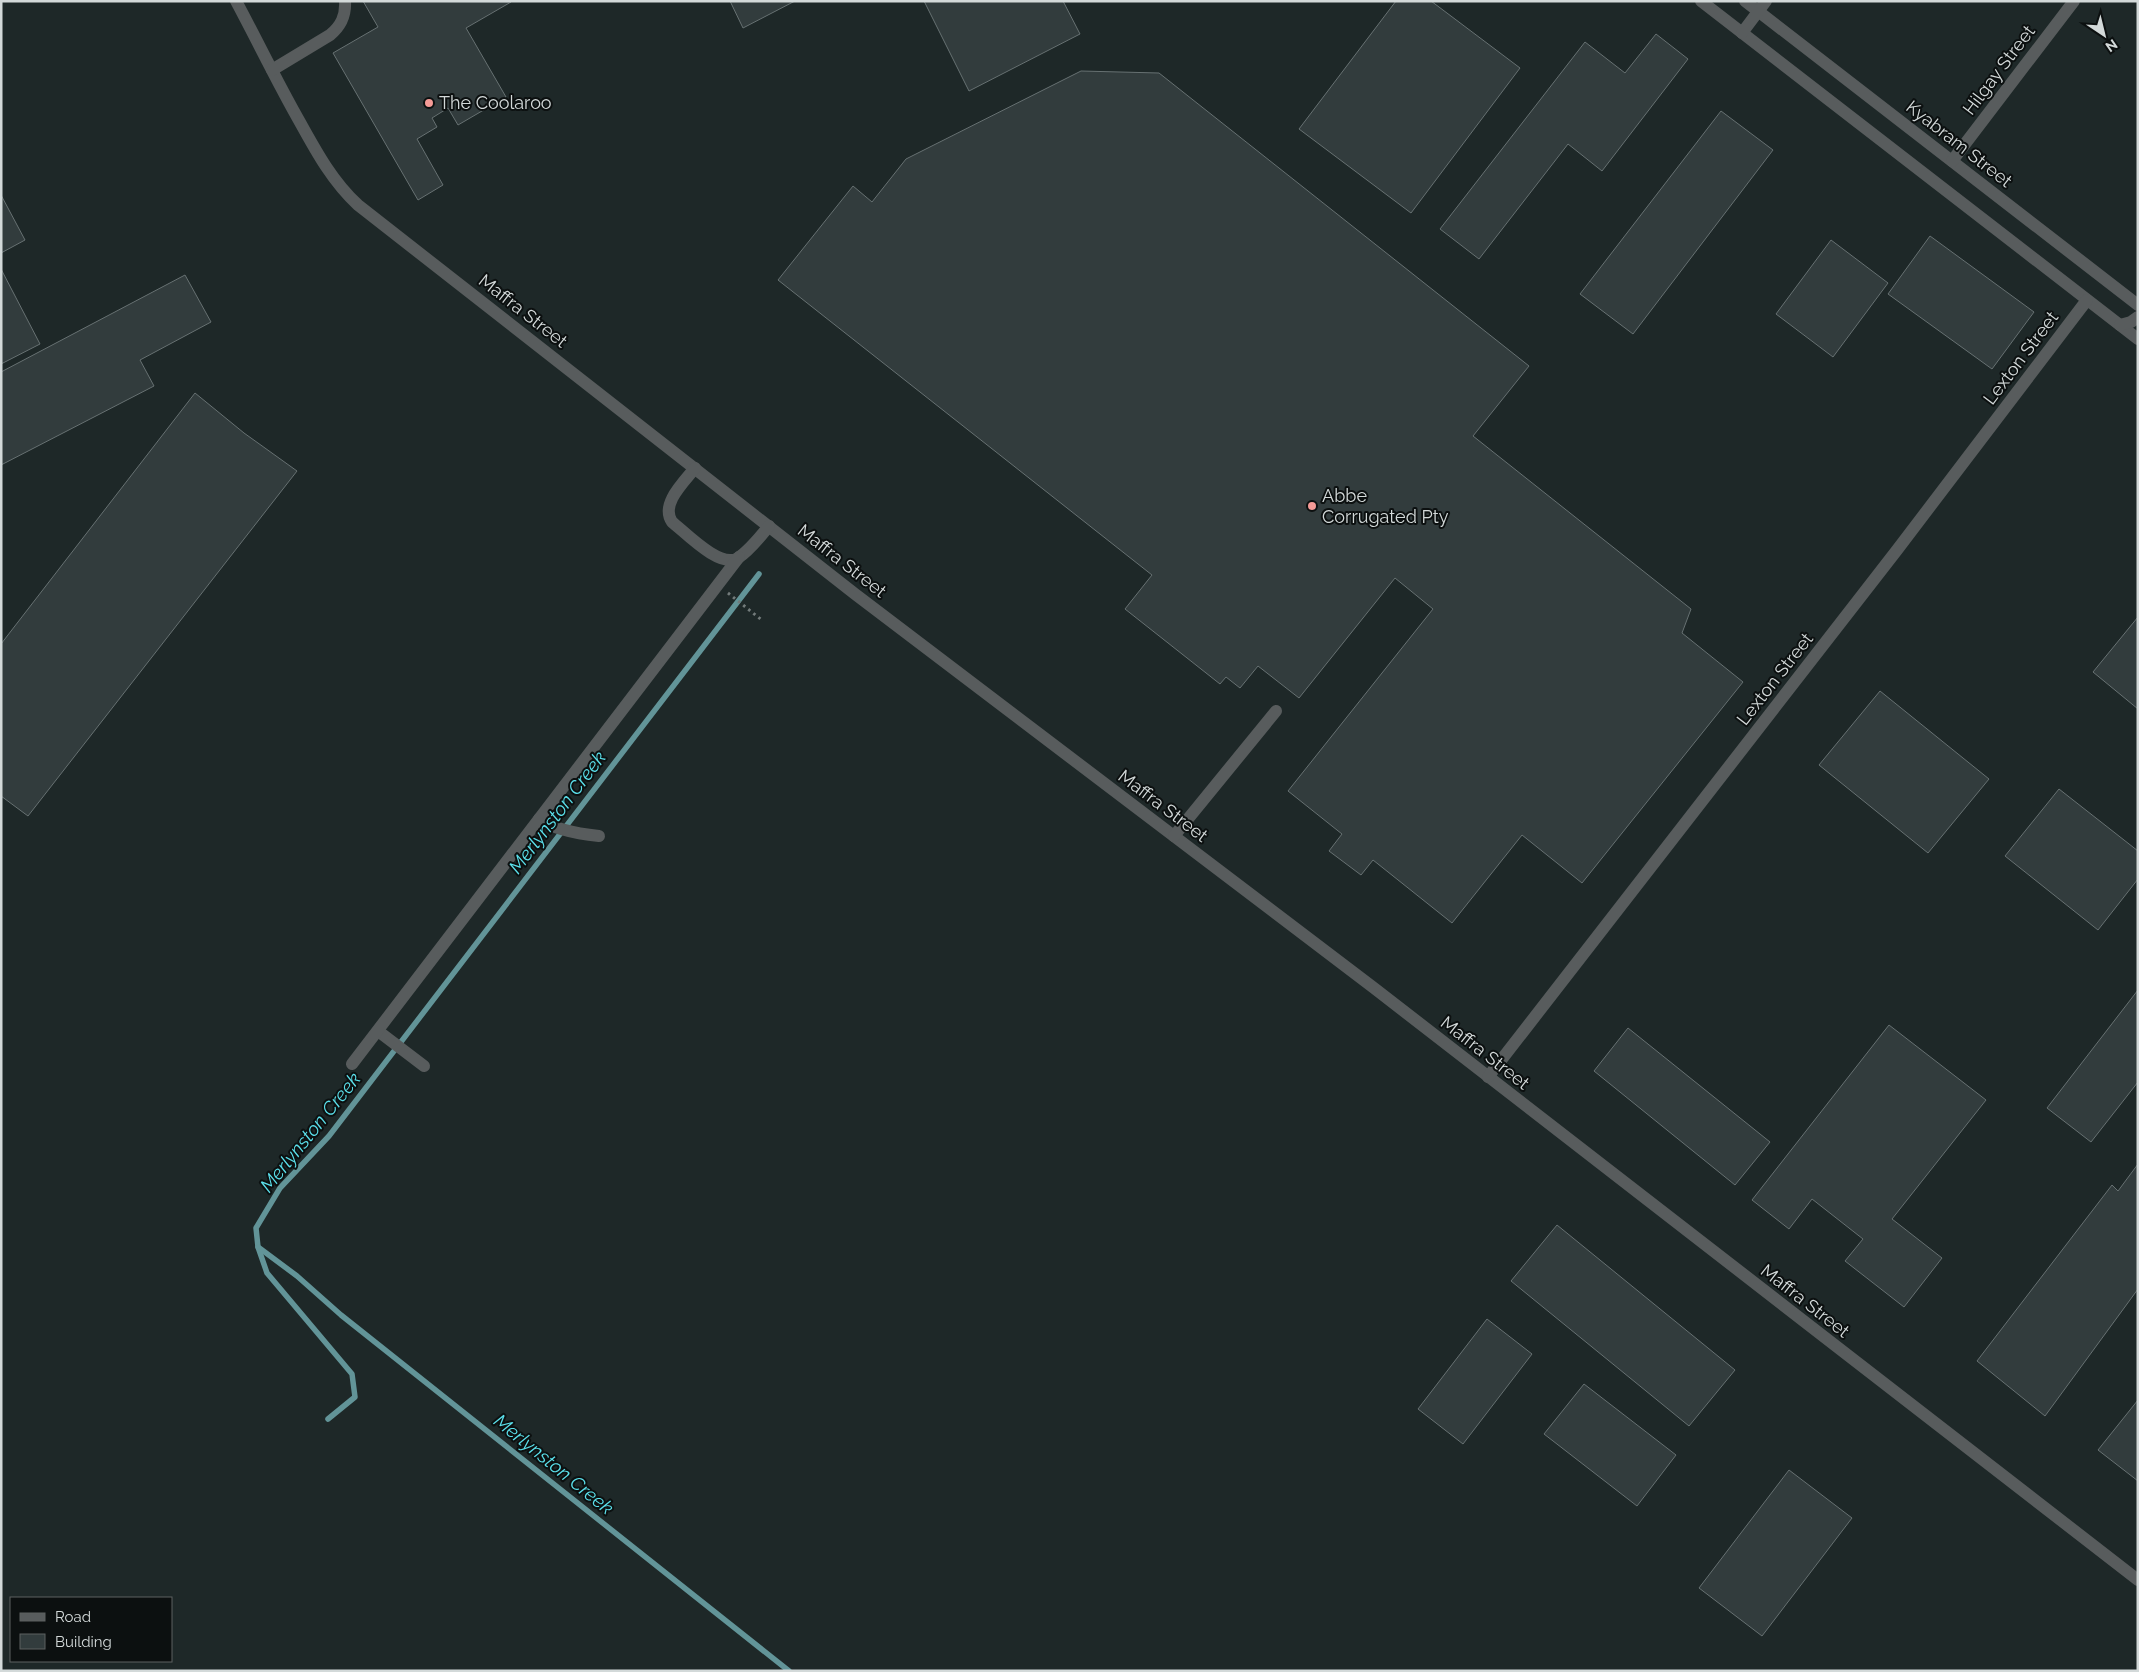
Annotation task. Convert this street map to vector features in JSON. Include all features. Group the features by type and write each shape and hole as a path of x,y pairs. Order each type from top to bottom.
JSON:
{"street":[{"name":"Maffra Street","path":"236,1 323,163 346,194 769,526 1488,1077 2138,1580"},
{"path":"272,70 330,35 342,22 346,10 345,1"},
{"path":"1701,1 2138,339"},
{"name":"Kyabram Street","path":"1744,1 1762,6 1952,161 2138,305"},
{"name":"Hilgay Street","path":"1952,161 2074,1"},
{"path":"1742,33 1762,6"},
{"name":"Lexton Street","path":"1488,1077 1897,550 2087,300"},
{"path":"2120,325 2131,322 2138,317"},
{"path":"695,468 673,497 668,507 668,515 672,522 716,557 726,560 739,557"},
{"path":"352,1064 739,557 769,526"},
{"path":"1174,836 1276,711"},
{"path":"539,820 576,832 599,836"},
{"path":"378,1030 424,1066"}],"path":[{"path":"728,593 763,621"}],"building":[{"name":"The Coolaroo","path":"363,1 511,2 466,28 506,97 458,125 448,108 432,118 437,127 417,139 443,185 418,200 333,53 378,27"},
{"path":"730,1 795,1 743,28"},
{"path":"924,1 1063,1 1080,34 969,91"},
{"path":"1396,1 1431,1 1520,68 1411,213 1299,129"},
{"path":"1656,34 1688,59 1602,171 1568,144 1479,259 1440,229 1585,42 1625,73"},
{"name":"Abbe Corrugated Pty","path":"1081,71 1159,73 1529,366 1473,436 1691,609 1682,633 1743,682 1582,883 1522,835 1452,923 1373,860 1361,875 1329,851 1342,834 1288,791 1433,609 1395,578 1299,698 1258,666 1240,688 1226,677 1220,684 1125,609 1152,575 778,280 853,186 872,202 906,159"},
{"path":"1721,111 1773,150 1633,334 1580,294"},
{"path":"1,195 25,240 1,253"},
{"path":"1930,236 2034,312 1992,369 1888,294"},
{"path":"1831,240 1888,283 1833,357 1776,314"},
{"path":"1,269 40,344 1,364"},
{"path":"185,275 211,322 140,360 154,386 1,465 1,372"},
{"path":"195,393 244,433 297,471 28,816 1,796 1,644"},
{"path":"2138,617 2138,709 2093,672"},
{"path":"1880,691 1989,779 1928,853 1819,765"},
{"path":"2059,789 2138,851 2138,879 2098,930 2005,856"},
{"path":"2138,990 2138,1082 2091,1142 2047,1108"},
{"path":"1889,1025 1986,1100 1892,1219 1942,1258 1904,1307 1845,1261 1863,1239 1812,1199 1789,1229 1752,1200"},
{"path":"1628,1028 1770,1142 1735,1185 1594,1071"},
{"path":"2138,1164 2138,1289 2045,1416 1977,1361 2112,1185 2118,1191"},
{"path":"1557,1225 1735,1370 1689,1426 1511,1281"},
{"path":"1487,1319 1532,1354 1463,1444 1418,1409"},
{"path":"1584,1384 1676,1455 1637,1506 1544,1434"},
{"path":"2138,1400 2138,1481 2098,1450"},
{"path":"1789,1470 1852,1518 1762,1636 1699,1588"}],"waterway":[{"name":"Merlynston Creek","path":"759,574 329,1136 280,1188 256,1228 258,1247 297,1276 341,1315 789,1671"},
{"path":"258,1247 267,1273 352,1374 355,1397 328,1419"}],"place":[{"name":"The Coolaroo","path":"429,103"},
{"name":"Abbe Corrugated Pty","path":"1312,506"}]}
